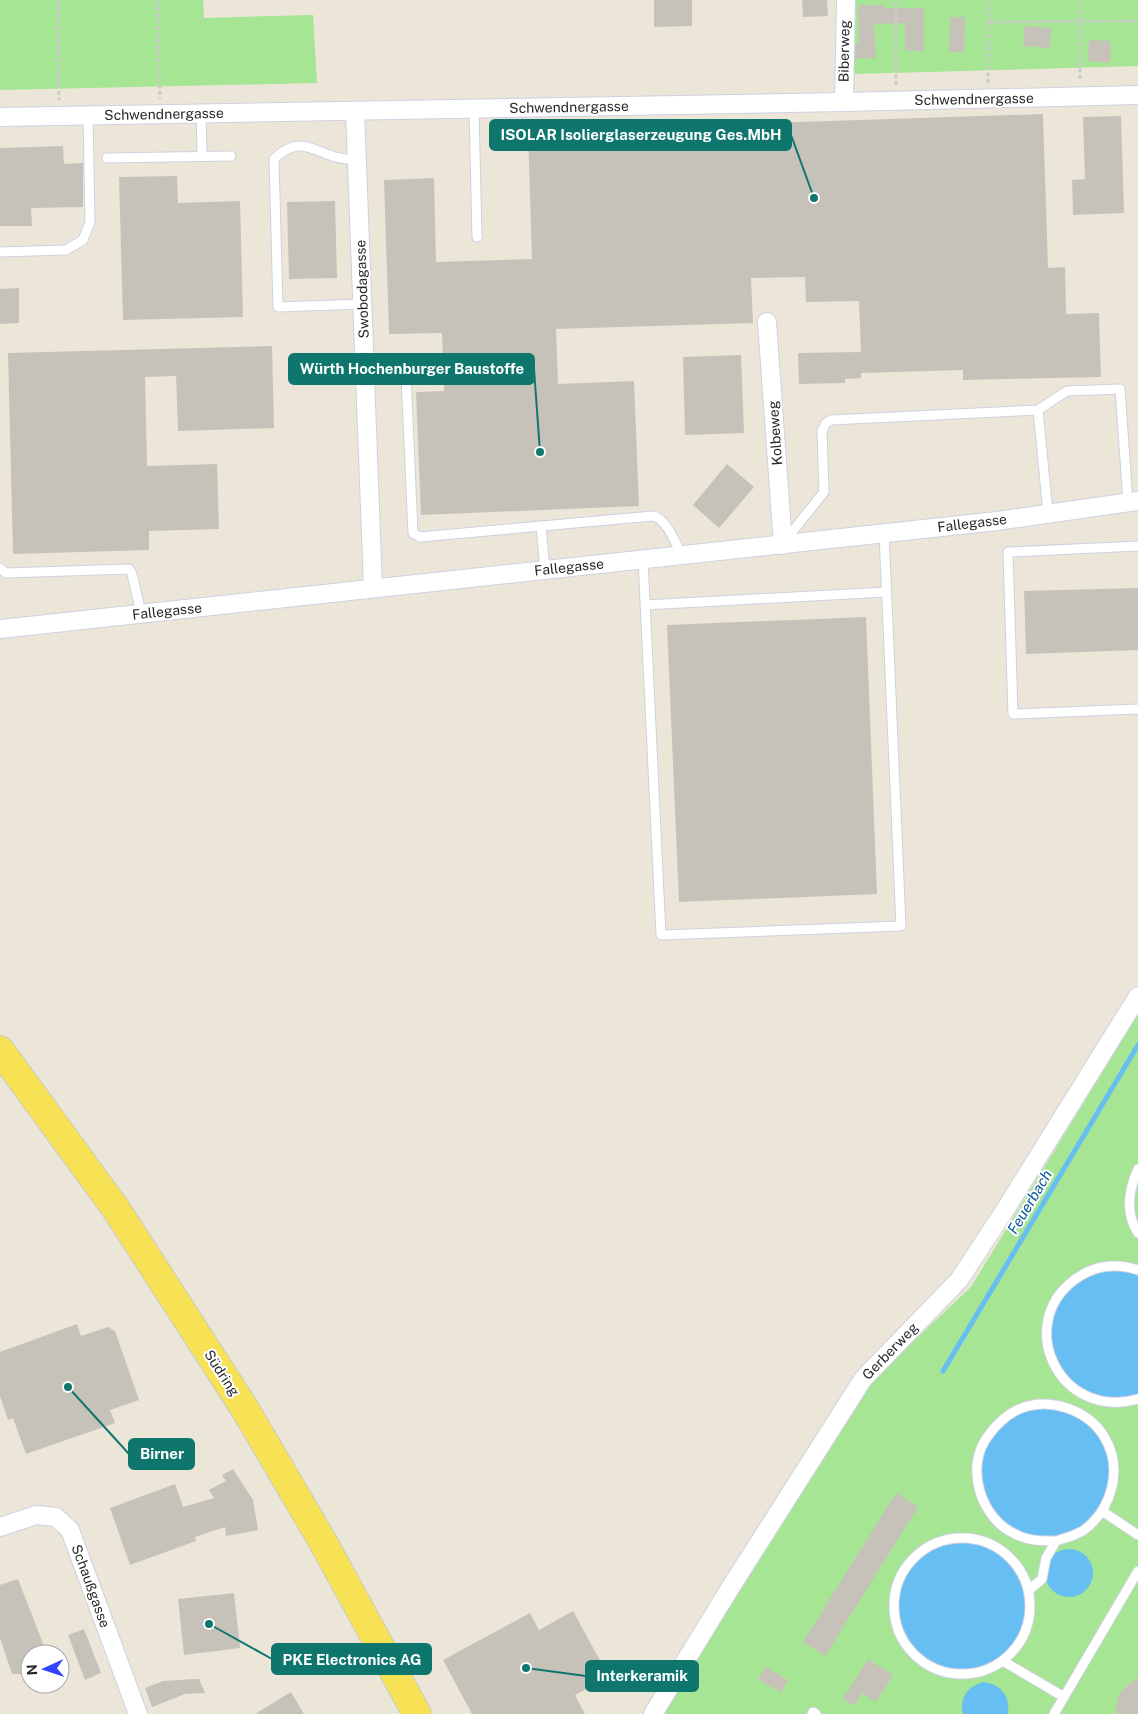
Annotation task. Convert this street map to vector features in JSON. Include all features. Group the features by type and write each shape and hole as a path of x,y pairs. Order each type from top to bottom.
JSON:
{"main road":[{"name":"Südring","path":"0,1050 116,1209 245,1408 323,1542 417,1714"}],"street":[{"name":"Biberweg","path":"844,102 846,0"},
{"name":"Schwendnergasse","path":"0,117 1138,95"},
{"name":"Swobodagasse","path":"355,111 373,588"},
{"name":"Kolbeweg","path":"767,322 783,545"},
{"name":"Fallegasse","path":"0,629 783,545 1133,501"},
{"name":"Gerberweg","path":"653,1714 863,1378 959,1280 1006,1210 1138,996"},
{"name":"Schaußgasse","path":"0,1527 36,1515 56,1517 70,1530 138,1714"}],"lane":[{"path":"474,109 477,237"},
{"path":"201,114 202,156"},
{"path":"0,252 66,250 83,240 90,222 88,115"},
{"path":"357,158 344,159 304,146 284,149 274,159 278,307 362,304"},
{"path":"107,158 231,156"},
{"path":"365,372 400,370 404,371 406,375 414,533 416,536 420,538 653,516 663,521 682,555"},
{"path":"783,545 824,492 822,431 826,423 831,420 1038,410 1067,391 1120,389 1133,501"},
{"path":"1038,410 1048,513"},
{"path":"542,526 545,570"},
{"path":"643,559 661,935 901,926 884,533"},
{"path":"1138,546 1008,552 1013,714 1138,709"},
{"path":"0,568 6,573 129,569 142,613"},
{"path":"645,605 886,592"},
{"path":"1138,1169 1132,1184 1129,1206 1138,1233"},
{"path":"1138,1270 1129,1267 1108,1266 1088,1271 1071,1282 1057,1297 1049,1316 1046,1336 1050,1357 1059,1375 1074,1390 1086,1397 1108,1403 1125,1403 1138,1399"},
{"path":"1078,1412 1086,1397"},
{"path":"1036,1404 1058,1405 1078,1412 1094,1424 1105,1439 1112,1456 1114,1475 1111,1494 1102,1511 1082,1531 1056,1541 1034,1541 1014,1534 996,1521 984,1503 978,1482 978,1461 985,1440 998,1423 1016,1410 1036,1404"},
{"path":"1102,1511 1138,1534"},
{"path":"965,1537 987,1542 1006,1553 1020,1569 1029,1590 1030,1610 1027,1629 1017,1647 1003,1661 984,1671 962,1675 941,1672 921,1662 906,1646 896,1626 893,1604 897,1583 908,1564 924,1549 944,1540 965,1537"},
{"path":"1029,1590 1042,1579 1046,1558 1056,1541"},
{"path":"1054,1714 1138,1571"},
{"path":"1003,1661 1064,1697"},
{"path":"812,1714 812,1712 816,1714"}],"path":[{"path":"58,0 59,116"},
{"path":"157,0 160,114"},
{"path":"988,98 989,0"},
{"path":"1080,96 1081,0"},
{"path":"896,1 896,101"},
{"path":"989,22 1138,21"}],"green space":[{"path":"0,0 203,0 204,18 313,15 317,83 0,90"},
{"path":"854,0 1138,0 1138,66 854,74"},
{"path":"1138,1014 1138,1714 663,1714 871,1381 971,1287"}],"water":[{"path":"1122,1270 1138,1275 1138,1396 1119,1401 1079,1389 1065,1376 1056,1360 1052,1342 1052,1324 1058,1307 1067,1292 1081,1280 1099,1272"},
{"path":"1045,1409 1070,1414 1091,1428 1105,1449 1110,1474 1105,1499 1091,1520 1070,1534 1045,1539 1020,1534 999,1520 985,1499 980,1474 985,1449 999,1428 1020,1414"},
{"path":"962,1541 987,1546 1008,1560 1022,1581 1027,1606 1022,1631 1008,1652 987,1666 962,1671 937,1666 916,1652 902,1631 897,1606 902,1581 916,1560 937,1546"},
{"path":"1069,1549 1078,1551 1086,1556 1091,1564 1093,1573 1091,1582 1086,1590 1078,1595 1069,1597 1060,1595 1052,1590 1047,1582 1045,1573 1047,1564 1052,1556 1060,1551"},
{"path":"984,1682 996,1686 1004,1692 1008,1702 1008,1714 963,1714 962,1702 966,1693 973,1686"}],"building":[{"path":"654,0 692,0 692,26 654,27"},
{"path":"802,0 827,0 828,16 803,17"},
{"path":"858,5 884,5 884,8 924,8 924,51 905,51 905,23 874,24 876,58 855,59 856,43 859,43"},
{"path":"950,17 965,17 964,52 949,52"},
{"path":"1024,26 1051,28 1050,48 1023,46"},
{"path":"1089,40 1111,41 1110,63 1088,61"},
{"path":"1043,114 1048,268 1065,267 1066,314 1099,313 1101,377 963,380 963,370 861,373 861,378 845,379 845,383 799,384 798,353 861,352 859,301 806,302 805,277 751,278 753,323 556,329 558,384 634,381 639,506 421,515 416,392 444,391 442,333 389,334 384,180 434,178 436,262 532,259 528,131"},
{"path":"1121,116 1124,213 1073,215 1072,180 1085,179 1083,117"},
{"path":"63,146 64,164 83,163 83,207 31,208 32,226 0,226 0,148"},
{"path":"177,176 178,203 240,201 243,317 123,320 119,177"},
{"path":"335,201 337,278 289,279 287,202"},
{"path":"19,288 19,323 0,324 0,289"},
{"path":"272,346 274,428 178,431 176,376 145,377 147,466 217,464 219,529 149,531 149,550 13,554 8,353"},
{"path":"741,355 744,433 685,435 683,357"},
{"path":"727,464 754,487 719,528 693,505"},
{"path":"1138,588 1138,650 1026,654 1024,591"},
{"path":"866,617 877,894 679,902 667,625"},
{"path":"77,1324 81,1336 108,1327 115,1331 139,1400 110,1410 115,1423 26,1454 13,1418 8,1420 0,1396 0,1352"},
{"path":"233,1469 253,1500 258,1530 226,1536 225,1527 195,1537 196,1541 130,1565 110,1508 175,1484 183,1507 214,1498 209,1490 226,1481 222,1475"},
{"path":"896,1493 918,1507 825,1656 803,1642"},
{"path":"18,1579 43,1644 20,1644 20,1674 12,1674 0,1638 0,1585"},
{"path":"234,1593 240,1648 184,1655 178,1599"},
{"path":"573,1611 609,1677 575,1695 585,1714 472,1714 443,1660 530,1613 539,1630"},
{"path":"84,1629 101,1673 85,1680 68,1635"},
{"path":"868,1659 893,1675 876,1702 862,1693 854,1706 843,1699"},
{"path":"766,1667 788,1680 781,1693 758,1679"},
{"path":"1138,1677 1138,1714 1117,1714 1116,1707 1122,1690"},
{"path":"199,1679 205,1693 185,1694 152,1707 145,1688 163,1681"},
{"path":"291,1692 304,1714 255,1714"}],"waterway":[{"name":"Feuerbach","path":"943,1371 1138,1045"}],"place":[{"name":"ISOLAR Isolierglaserzeugung Ges.MbH","path":"814,198"},
{"name":"Würth Hochenburger Baustoffe","path":"540,452"},
{"name":"Birner","path":"68,1387"},
{"name":"PKE Electronics AG","path":"209,1624"},
{"name":"Interkeramik","path":"526,1668"}]}
